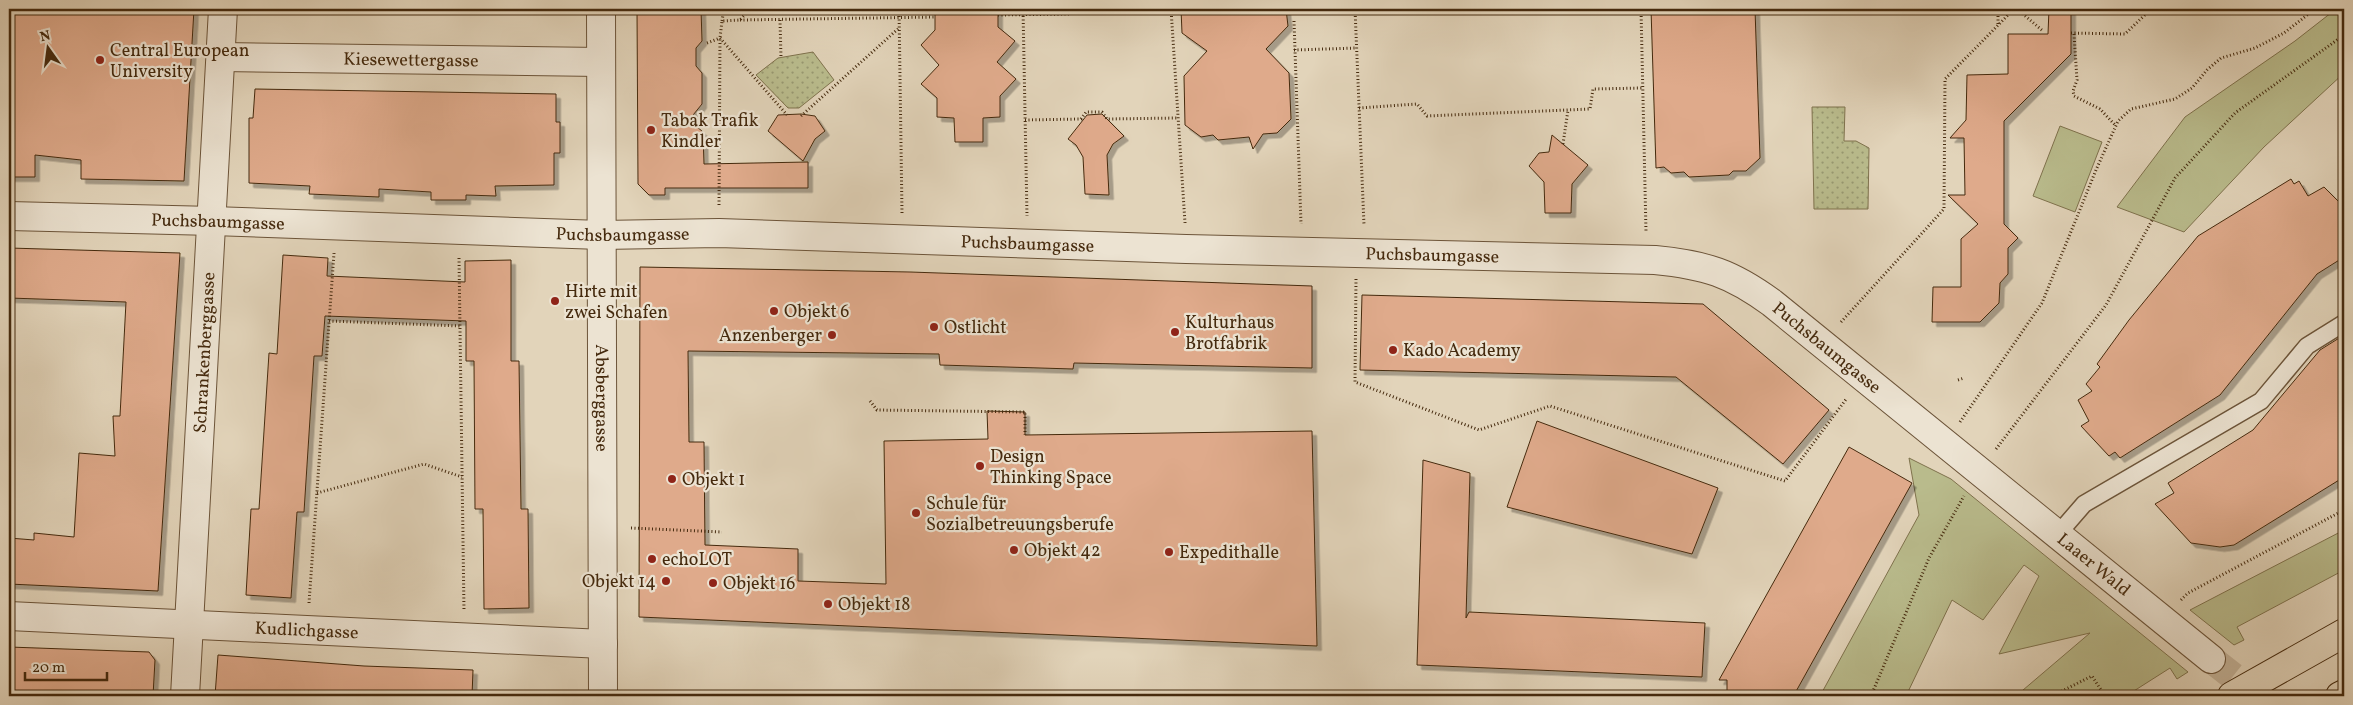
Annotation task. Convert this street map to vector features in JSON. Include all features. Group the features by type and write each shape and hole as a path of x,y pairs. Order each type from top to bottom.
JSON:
{"highway":[{"path":"2232,696 2344,633"},
{"path":"2340,696 2344,694"}],"street":[{"name":"Schrankenberggasse","path":"185,696 213,221 223,9"},
{"name":"Absberggasse","path":"601,9 603,696"},
{"name":"Kiesewettergasse","path":"221,57 600,62"},
{"name":"Puchsbaumgasse","path":"9,216 213,221 601,235 719,234 1361,254 1647,260 1700,266 1716,270 1738,280 1772,303 1979,470"},
{"name":"Laaer Wald","path":"1979,470 2212,658"},
{"name":"Kudlichgasse","path":"9,616 189,626 603,644"}],"lane":[{"path":"2058,534 2084,504 2261,401 2307,346 2344,323"},
{"path":"2319,646 2344,623"}],"path":[{"path":"719,234 720,38 724,9"},
{"path":"740,20 750,9"},
{"path":"899,9 902,240"},
{"path":"1023,9 1027,244"},
{"path":"998,16 1068,14 1075,9"},
{"path":"1171,9 1186,249"},
{"path":"1355,9 1359,108 1361,254 1356,382 1479,430 1550,406 1785,481 1863,376"},
{"path":"1641,9 1647,260"},
{"path":"1998,9 1998,26"},
{"path":"1822,343 1944,209 1945,79 2016,9 2043,31"},
{"path":"2116,126 2100,109 2074,96 2072,91 2077,80 2072,34 2126,34 2150,9"},
{"path":"1942,440 1964,417 2042,303 2116,126 2131,110 2175,99 2192,88 2221,58 2255,48 2284,33 2315,9"},
{"path":"722,21 935,16"},
{"path":"780,20 781,58"},
{"path":"1294,21 1302,252"},
{"path":"801,116 899,28"},
{"path":"1870,696 1929,558 1979,470 2106,305 2175,178 2235,113 2344,35"},
{"path":"707,42 720,38"},
{"path":"720,38 788,115"},
{"path":"1294,50 1357,48"},
{"path":"1359,108 1417,104 1427,116 1590,109 1594,90 1643,88"},
{"path":"1563,144 1568,110"},
{"path":"1025,120 1080,119 1086,112 1102,112 1107,119 1178,118"},
{"path":"307,631 336,225"},
{"path":"459,230 464,638"},
{"path":"330,321 460,326"},
{"path":"1958,380 1964,378"},
{"path":"870,401 877,410 1025,412 1025,436"},
{"path":"317,493 424,464 462,477"},
{"path":"2162,618 2188,593 2344,510"},
{"path":"602,527 722,532"},
{"path":"2052,696 2092,676 2105,696"}],"green space":[{"path":"2336,9 2344,9 2344,73 2264,147 2184,232 2117,207 2185,117 2295,41"},
{"path":"813,52 834,80 799,108 788,108 756,75 778,58"},
{"path":"1812,107 1845,107 1844,141 1856,141 1869,148 1868,209 1814,209"},
{"path":"2060,126 2102,142 2075,212 2033,196"},
{"path":"1909,458 1951,479 2188,672 2177,679 2170,668 2126,696 2016,696 2090,633 1999,654 2039,576 2024,565 1983,620 1952,600 1906,696 1820,696 1919,515"},
{"path":"2344,530 2344,570 2237,627 2244,640 2234,645 2190,610"}],"building":[{"name":"Central European University","path":"9,9 194,9 184,181 81,179 81,160 35,155 35,177 9,177"},
{"path":"637,9 701,9 702,41 696,48 696,66 702,73 702,104 689,120 703,132 704,164 808,162 808,188 665,188 665,195 649,195 638,184"},
{"path":"935,9 998,9 998,27 1015,41 997,62 1016,79 1000,96 1000,117 983,118 983,142 955,142 954,118 937,117 937,98 921,84 939,65 921,45 935,30"},
{"path":"1181,9 1286,9 1288,26 1266,49 1289,73 1291,119 1277,133 1263,134 1253,149 1249,137 1218,140 1213,135 1201,137 1185,125 1184,76 1207,51 1182,33"},
{"path":"1651,9 1755,9 1760,158 1746,171 1733,171 1729,175 1689,177 1684,172 1671,173 1664,167 1656,168"},
{"path":"2049,9 2071,9 2071,54 2004,121 2004,224 2018,238 2008,248 2008,274 2000,283 1999,303 1980,322 1932,322 1933,287 1961,287 1961,239 1978,224 1948,195 1965,195 1964,138 1950,138 1966,120 1967,75 2008,74 2008,34 2048,34"},
{"path":"255,89 556,94 556,122 560,122 560,153 554,153 554,185 495,186 496,196 466,195 466,200 431,200 431,192 379,189 379,197 309,194 310,186 249,183 249,118 253,118"},
{"path":"801,114 815,116 825,131 815,139 803,161 768,131 778,115"},
{"path":"1102,114 1124,136 1113,144 1107,155 1109,195 1085,194 1083,157 1076,145 1068,139 1087,115"},
{"path":"1552,135 1588,165 1572,184 1571,213 1545,213 1544,182 1529,166 1539,153 1549,152"},
{"path":"2291,179 2294,184 2299,181 2308,196 2324,187 2344,207 2344,257 2317,274 2220,395 2120,458 2115,452 2109,456 2081,426 2089,421 2078,400 2092,391 2086,384 2100,367 2097,364 2129,320 2198,236"},
{"path":"9,248 180,253 158,591 9,584 9,538 34,540 34,533 74,537 79,453 115,456 113,416 120,416 126,302 9,298"},
{"path":"283,255 328,258 327,276 465,282 465,261 511,260 511,361 519,361 521,509 528,509 529,608 484,609 483,509 475,509 474,361 466,361 466,321 325,316 322,356 314,356 304,512 297,512 291,598 246,595 251,509 259,509 269,353 277,354"},
{"path":"640,267 910,272 1312,286 1312,368 1074,363 1073,369 940,365 939,354 688,351 689,442 704,442 705,545 798,549 798,581 886,584 884,441 988,439 987,411 1025,412 1025,435 1312,431 1317,646 639,617"},
{"path":"1362,295 1703,304 1829,410 1783,464 1676,377 1360,370"},
{"path":"2344,335 2344,477 2234,545 2220,547 2191,543 2155,504 2174,493 2168,483 2253,430 2320,350"},
{"path":"1537,421 1718,488 1692,554 1507,507"},
{"path":"1849,447 1912,483 1794,695 1727,693 1727,680 1719,680"},
{"path":"1423,460 1470,473 1466,618 1469,612 1705,623 1702,677 1417,665"},
{"path":"9,647 149,652 155,660 153,696 9,696"},
{"path":"218,655 364,666 473,670 472,696 215,696"}],"tunnel":[{"path":"2211,659 2258,696"}],"place":[{"name":"Central European University","path":"100,60"},
{"name":"Tabak Trafik Kindler","path":"651,130"},
{"name":"Hirte mit zwei Schafen","path":"555,301"},
{"name":"Objekt 6","path":"774,311"},
{"name":"Ostlicht","path":"934,327"},
{"name":"Kulturhaus Brotfabrik","path":"1175,332"},
{"name":"Anzenberger","path":"832,335"},
{"name":"Kado Academy","path":"1393,350"},
{"name":"Design Thinking Space","path":"980,466"},
{"name":"Objekt 1","path":"672,479"},
{"name":"Schule für Sozialbetreuungsberufe","path":"916,513"},
{"name":"Objekt 42","path":"1014,550"},
{"name":"Expedithalle","path":"1169,552"},
{"name":"echoLOT","path":"652,559"},
{"name":"Objekt 14","path":"666,581"},
{"name":"Objekt 16","path":"713,583"},
{"name":"Objekt 18","path":"828,604"}]}
